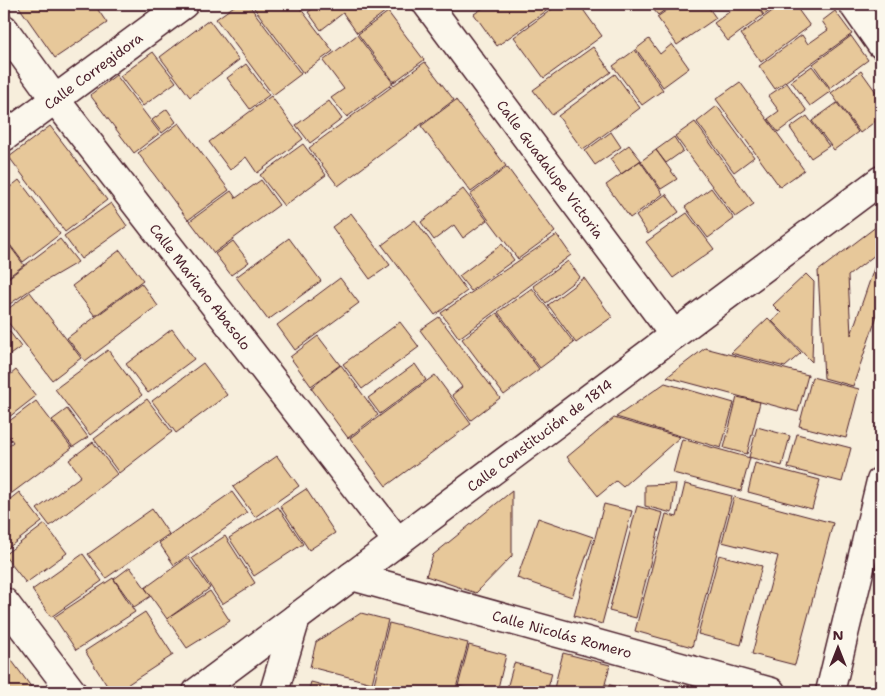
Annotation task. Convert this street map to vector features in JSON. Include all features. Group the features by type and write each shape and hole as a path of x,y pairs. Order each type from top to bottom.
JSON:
{"street":[{"name":"Calle Corregidora","path":"4,137 54,98 184,4"},
{"name":"Calle Guadalupe Victoria","path":"427,4 674,335"},
{"path":"853,4 881,44"},
{"name":"Calle Mariano Abasolo","path":"4,29 54,98 398,542"},
{"name":"Calle Constitución de 1814","path":"197,692 881,180"},
{"path":"830,692 881,480"},
{"name":"Calle Nicolás Romero","path":"352,576 771,692"},
{"path":"4,602 72,692"},
{"path":"274,692 296,618"}],"building":[{"path":"17,4 94,4 107,23 55,58"},
{"path":"237,4 248,4 301,74 273,95 216,19"},
{"path":"251,4 297,4 333,51 303,73"},
{"path":"320,4 387,4 390,8 357,33 343,13 321,30 308,12"},
{"path":"489,4 556,4 497,46 474,14"},
{"path":"559,4 579,4 602,36 544,78 514,37"},
{"path":"649,4 673,4 658,15"},
{"path":"676,4 706,4 716,18 677,45 657,17"},
{"path":"740,4 755,4 763,15 728,41 714,23"},
{"path":"756,4 780,4 764,15"},
{"path":"782,4 794,4 810,26 761,62 741,34"},
{"path":"835,11 852,34 775,89 759,66 802,35 808,44 828,30 822,21"},
{"path":"388,12 424,60 394,82 358,34"},
{"path":"209,20 239,60 190,97 160,57"},
{"path":"357,35 393,83 347,117 331,98 344,89 323,61"},
{"path":"851,36 868,60 830,88 813,64"},
{"path":"649,39 660,54 672,44 689,68 663,87 636,49"},
{"path":"593,47 611,72 552,115 533,90"},
{"path":"635,50 663,90 642,105 613,66"},
{"path":"153,52 176,82 143,106 120,76"},
{"path":"425,62 454,100 338,186 309,148"},
{"path":"246,64 269,95 250,109 227,78"},
{"path":"812,66 831,91 810,106 791,81"},
{"path":"861,71 881,99 881,117 860,133 831,93"},
{"path":"615,74 640,108 583,150 558,116"},
{"path":"116,75 160,133 134,153 90,95"},
{"path":"740,82 804,170 780,187 716,99"},
{"path":"787,83 807,111 778,132 768,119 779,111 768,96"},
{"path":"271,96 303,139 257,173 246,157 230,170 209,142"},
{"path":"456,100 506,166 471,192 421,126"},
{"path":"329,101 342,119 310,143 296,125"},
{"path":"837,103 858,132 834,150 812,121"},
{"path":"717,106 754,157 734,172 697,122"},
{"path":"167,109 176,122 162,133 152,120"},
{"path":"807,116 829,146 811,158 790,128"},
{"path":"695,122 754,204 735,217 675,136"},
{"path":"179,123 229,190 188,220 138,153"},
{"path":"50,126 107,200 65,232 9,157"},
{"path":"611,132 621,147 595,165 585,151"},
{"path":"674,137 683,151 666,163 656,150"},
{"path":"303,144 326,175 284,206 260,175"},
{"path":"629,145 641,160 621,174 610,159"},
{"path":"656,150 677,179 661,189 641,161"},
{"path":"640,161 663,194 630,218 606,185"},
{"path":"507,167 555,232 518,259 470,195"},
{"path":"19,180 60,234 23,262 4,237 4,192"},
{"path":"261,180 279,205 214,253 190,221 231,191 236,198"},
{"path":"711,188 734,219 708,238 685,207"},
{"path":"463,189 487,220 463,238 454,225 434,240 421,222"},
{"path":"666,194 679,212 648,234 636,216"},
{"path":"111,203 127,226 81,259 64,236"},
{"path":"351,213 390,265 370,279 332,227"},
{"path":"687,213 714,249 673,278 646,242"},
{"path":"415,220 467,291 435,315 382,245"},
{"path":"881,223 881,304 853,386 824,378 818,271","holes":["880,251 851,335 848,276"]},
{"path":"557,235 571,255 459,338 441,313"},
{"path":"4,238 24,265 4,280"},
{"path":"289,238 321,281 268,320 236,277"},
{"path":"60,239 78,262 30,290 4,308 4,281"},
{"path":"233,241 249,262 231,275 215,254"},
{"path":"502,244 514,260 471,291 459,276"},
{"path":"120,250 143,280 95,316 72,286"},
{"path":"568,261 580,277 546,303 533,286"},
{"path":"806,274 814,282 812,362 772,321 781,313 773,305"},
{"path":"340,278 359,303 295,350 277,325"},
{"path":"584,278 612,317 576,343 548,305"},
{"path":"141,283 158,306 85,361 67,338"},
{"path":"532,288 574,343 540,368 498,312"},
{"path":"30,292 81,358 52,380 4,317 4,312"},
{"path":"497,313 539,369 504,395 462,339"},
{"path":"439,317 500,398 471,420 452,395 462,387 420,330"},
{"path":"768,318 801,353 785,367 731,353"},
{"path":"400,322 419,347 362,389 343,364"},
{"path":"4,324 21,347 4,359"},
{"path":"172,329 194,359 148,393 126,364"},
{"path":"318,336 340,365 311,386 290,357"},
{"path":"705,348 808,375 798,412 667,377"},
{"path":"108,350 142,395 90,435 55,389"},
{"path":"203,363 227,395 176,433 152,401"},
{"path":"415,364 426,380 380,414 368,398"},
{"path":"341,365 378,415 348,438 311,388"},
{"path":"16,370 36,396 4,421 4,380"},
{"path":"435,375 471,424 386,486 350,438"},
{"path":"812,377 859,389 846,438 799,426"},
{"path":"665,383 734,403 721,448 616,417"},
{"path":"737,397 760,402 747,454 724,448"},
{"path":"147,399 172,432 119,473 94,439"},
{"path":"36,401 72,448 4,499 4,449 13,442 4,430 4,425"},
{"path":"67,409 88,437 73,447 52,420"},
{"path":"614,418 680,437 623,487 616,481 598,496 567,457"},
{"path":"757,427 790,436 782,466 749,457"},
{"path":"797,434 851,448 842,482 788,468"},
{"path":"682,439 750,458 741,491 673,473"},
{"path":"93,442 117,474 50,526 37,509 81,476 69,460"},
{"path":"277,456 299,486 255,517 233,487"},
{"path":"755,463 820,480 812,509 748,492"},
{"path":"676,484 672,513 645,506 645,485"},
{"path":"685,484 732,496 692,647 635,631 666,514 677,517"},
{"path":"306,489 335,533 309,550 280,506"},
{"path":"512,491 512,556 476,593 426,576 433,555"},
{"path":"19,492 42,522 4,551 4,504"},
{"path":"232,492 247,513 174,565 159,543"},
{"path":"734,497 833,523 795,665 752,654 778,556 722,542"},
{"path":"604,504 632,511 602,624 574,616"},
{"path":"637,506 663,513 636,618 609,611"},
{"path":"278,507 303,544 254,576 229,538"},
{"path":"152,509 169,534 106,578 88,554"},
{"path":"538,518 593,537 572,597 517,578"},
{"path":"45,524 67,553 26,583 4,555"},
{"path":"225,536 255,583 222,604 192,558"},
{"path":"83,554 102,581 51,617 32,590"},
{"path":"719,555 762,566 741,645 698,634"},
{"path":"188,557 210,588 167,619 145,588"},
{"path":"130,567 151,596 134,607 114,579"},
{"path":"113,578 135,612 76,650 54,617"},
{"path":"210,591 230,621 187,648 167,619"},
{"path":"145,612 173,655 116,692 111,692 85,651"},
{"path":"361,613 388,620 372,683 310,667 316,642"},
{"path":"389,623 468,643 455,692 372,692"},
{"path":"469,645 506,655 497,692 482,692 458,686"},
{"path":"4,650 32,688 26,692 4,692"},
{"path":"563,653 610,665 603,692 553,692"},
{"path":"514,663 552,673 547,692 506,692"},
{"path":"311,682 350,692 308,692"},
{"path":"606,684 634,691 634,692 604,692"}]}
